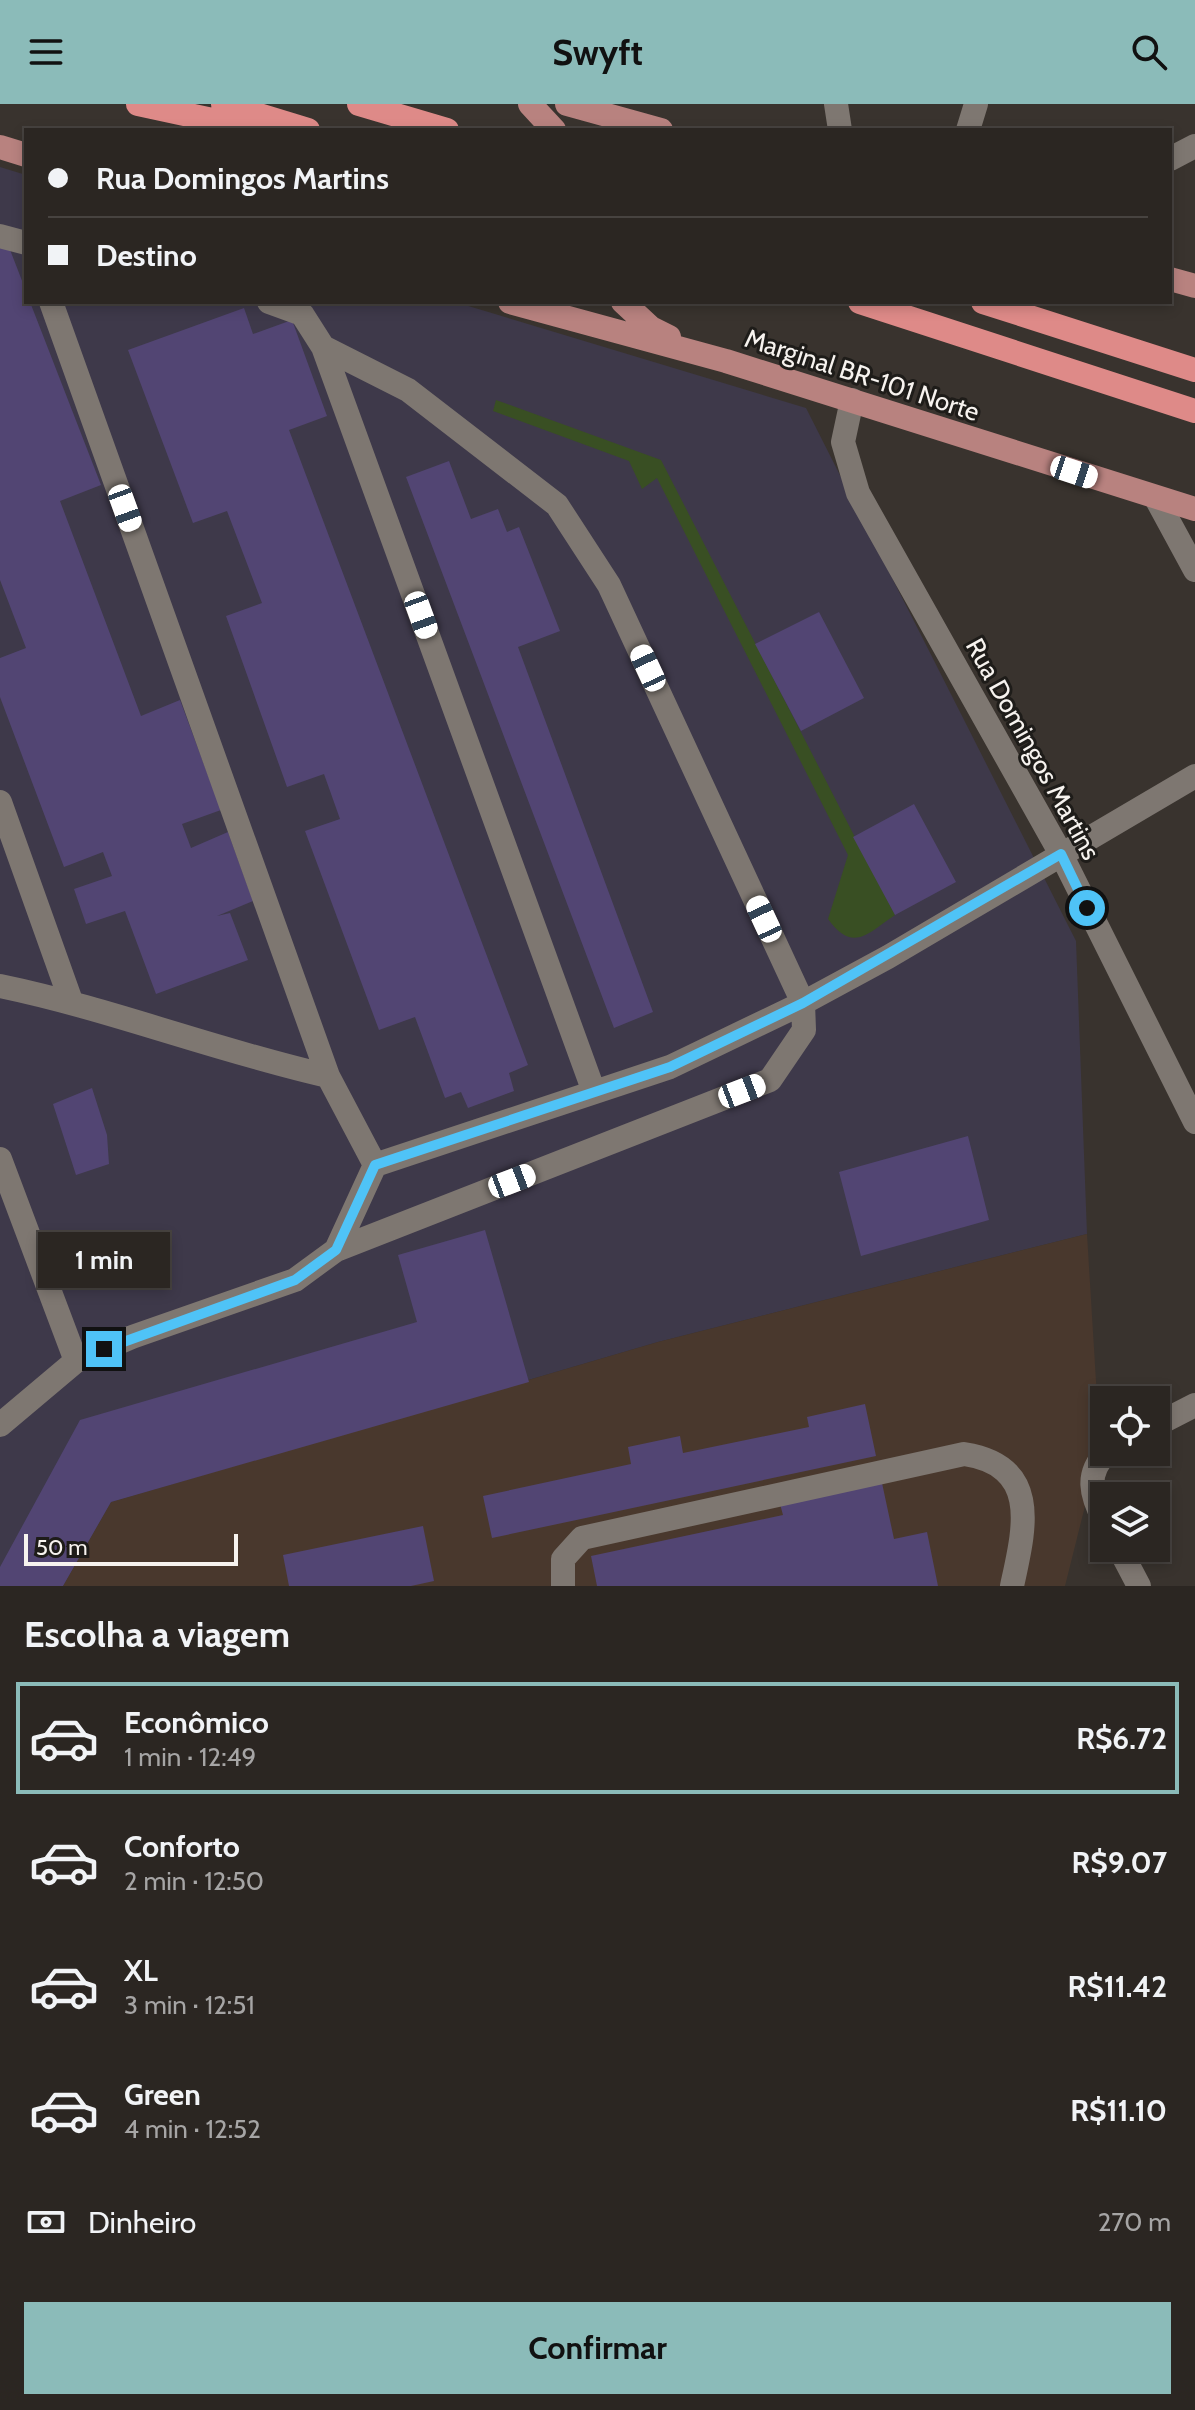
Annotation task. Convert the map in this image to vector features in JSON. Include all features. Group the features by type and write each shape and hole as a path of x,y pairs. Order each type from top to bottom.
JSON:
{"highway":[{"path":"138,104 250,128"},
{"path":"223,104 301,128"},
{"path":"359,104 440,127"},
{"path":"378,104 440,127"},
{"path":"866,304 1195,411"},
{"path":"989,304 1195,370"}],"main road":[{"path":"530,104 552,128"},
{"path":"567,104 654,128"},
{"path":"0,147 24,154"},
{"path":"1172,280 1195,286"},
{"name":"Marginal BR-101 Norte","path":"517,304 726,361 1157,500 1195,509"},
{"path":"625,304 651,328 726,361"}],"street":[{"path":"836,104 840,128"},
{"path":"969,128 976,104"},
{"path":"1172,158 1195,146"},
{"path":"0,236 24,242"},
{"path":"52,304 328,1076 375,1165"},
{"path":"274,304 302,314 323,347 594,1092"},
{"path":"0,1425 76,1361 132,1337 295,1280 336,1250 770,1080 793,1052 804,1030 803,1003 609,585 557,505 408,390 323,347"},
{"name":"Rua Domingos Martins","path":"852,400 843,442 858,493 1061,854 1195,1122"},
{"path":"1157,500 1195,570"},
{"path":"336,1250 375,1165 670,1067 803,1003 888,957 1195,776"},
{"path":"0,802 71,1001"},
{"path":"0,986 71,1001 250,1058 328,1076"},
{"path":"0,1159 76,1361"},
{"path":"1170,1418 1195,1405"},
{"path":"563,1586 563,1559 582,1538 964,1454 995,1464 1018,1487 1025,1519 1012,1586"},
{"path":"1126,1562 1139,1586"}],"shaded area":[{"path":"0,167 24,174 24,304 462,304 806,408 1076,941 1087,1234 658,1342 111,1502 63,1586 0,1586"},
{"path":"1087,1234 1096,1386 1090,1386 1090,1466 1095,1466 1065,1586 63,1586 111,1502 658,1342"}],"green space":[{"path":"496,400 661,460 895,915 868,934 853,938 837,929 828,919 848,855 657,478 642,489 629,461 493,411"}],"building":[{"path":"7,242 24,286 24,304 31,304 101,485 60,501 141,716 180,700 221,810 182,824 191,848 228,832 253,901 217,916 230,913 248,960 156,994 125,911 86,924 74,889 112,876 103,852 64,867 0,697 0,658 26,648 0,580 0,245"},
{"path":"244,308 253,334 292,320 327,416 289,430 528,1065 509,1073 514,1091 468,1108 461,1092 445,1098 415,1017 379,1030 305,831 340,819 324,774 287,787 226,616 262,603 227,511 193,523 128,350"},
{"path":"449,461 471,519 498,509 507,532 519,527 560,631 518,647 653,1012 614,1028 406,477"},
{"path":"819,612 864,698 801,731 755,644"},
{"path":"914,804 956,882 895,915 853,837"},
{"path":"92,1088 107,1135 109,1164 76,1175 53,1104"},
{"path":"968,1136 989,1220 861,1256 839,1172"},
{"path":"485,1230 529,1382 111,1502 63,1586 0,1586 0,1567 80,1420 417,1322 398,1255"},
{"path":"865,1404 876,1456 492,1538 483,1496 631,1464 628,1447 680,1436 683,1453 809,1427 807,1417"},
{"path":"882,1483 894,1539 927,1532 938,1586 597,1586 591,1556 783,1515 780,1504"},
{"path":"423,1526 434,1581 411,1586 289,1586 283,1555"}],"route":[{"path":"104,1349 295,1280 336,1250 375,1165 670,1067 803,1003 888,957 1061,854 1087,908"}]}
